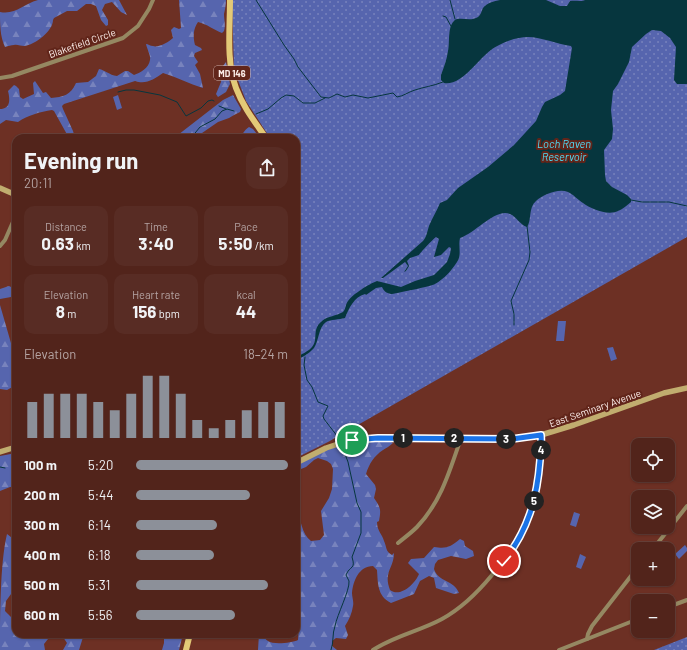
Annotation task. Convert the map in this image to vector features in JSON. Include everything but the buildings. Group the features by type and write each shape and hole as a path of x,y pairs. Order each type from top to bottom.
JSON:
{"main road":[{"name":"MD 146","path":"230,0 230,60 233,80 245,107 263,134"},
{"path":"186,650 189,638"}],"street":[{"name":"Blakefield Circle","path":"0,78 12,76 123,38 138,26 147,14 153,0"},
{"path":"0,188 12,193"},
{"path":"0,246 5,240 12,224"},
{"name":"East Seminary Avenue","path":"300,461 314,453 357,439 512,439 541,435 566,428 664,393 687,388"},
{"path":"373,650 385,643 430,625 447,616 478,590 501,564 521,535 534,502 538,476 541,435"},
{"path":"398,543 415,528 432,509 445,485 461,438"},
{"path":"0,452 12,448"},
{"path":"659,542 687,506"},
{"path":"587,638 592,626 631,576"},
{"path":"675,604 687,600"},
{"path":"559,650 631,622"}],"green space":[{"path":"38,0 119,0 127,15 121,12 112,2 105,4 102,10 108,20 108,25 106,26 101,20 96,6 86,4 77,11 67,11 54,18 47,33 33,43 24,46 11,45 5,47 1,34 0,12 6,13 15,11"},
{"path":"179,0 226,0 224,14 225,27 222,33 198,22 194,30 195,45 202,50 195,53 194,56 198,62 195,65 200,74 203,88 163,73 150,81 135,81 64,104 62,106 74,134 67,134 52,110 34,114 18,122 6,120 0,124 0,109 4,109 8,105 8,91 14,85 19,89 20,97 23,99 34,94 33,83 35,81 43,93 46,92 51,98 55,98 69,93 76,83 88,82 96,76 99,69 117,76 125,71 128,71 134,75 146,68 149,63 150,58 146,44 158,46 163,44 173,38 171,30 174,27 179,29 181,28"},
{"path":"232,0 687,0 687,237 328,442 300,456 300,134 267,134 246,101 234,70"},
{"path":"226,62 230,84 226,92 218,97 216,94 221,82 223,66"},
{"path":"118,95 122,108 117,110 113,97"},
{"path":"233,95 241,109 240,112 218,122 201,134 179,134 223,100"},
{"path":"249,127 257,134 242,134"},
{"path":"9,286 12,288 12,296 0,299 0,289"},
{"path":"0,305 12,347 12,387 7,390 0,389"},
{"path":"558,321 566,321 564,341 556,341"},
{"path":"613,347 617,359 611,361 607,348"},
{"path":"360,441 389,441 393,443 374,458 366,474 375,485 376,489 374,498 380,512 379,521 377,522 378,528 387,550 392,555 394,553 394,558 388,574 388,584 390,590 394,592 403,591 411,586 417,578 419,574 408,563 411,559 424,558 434,547 448,547 460,539 464,541 465,546 473,551 474,556 466,559 451,556 438,560 434,569 439,576 454,586 459,593 454,594 436,588 434,578 429,576 420,581 414,594 391,603 383,597 379,589 377,570 373,566 368,567 360,571 355,579 352,593 353,609 345,626 348,635 346,639 336,638 332,641 332,646 337,650 258,650 259,638 265,638 274,643 287,643 300,638 300,519 303,530 308,538 311,541 320,540 324,535 321,511 329,498 332,489 333,469 331,464 327,461 318,458 300,469 300,462 327,450"},
{"path":"12,454 12,487 0,491 0,456"},
{"path":"574,512 580,514 576,527 570,525"},
{"path":"7,534 12,538 12,593 6,601 5,611 12,618 12,638 49,638 44,644 45,650 0,650 0,607"},
{"path":"685,545 687,551 679,559 675,554"},
{"path":"580,554 586,557 581,569 576,567"},
{"path":"687,637 687,650 654,650"},
{"path":"64,638 83,638 79,650 63,650 67,643"},
{"path":"164,638 182,638 179,650 162,650"}],"water":[{"name":"Loch Raven Reservoir","path":"500,0 546,0 560,6 567,6 570,1 585,0 687,0 687,84 677,84 674,80 676,47 670,38 661,31 652,30 632,47 629,62 613,91 611,110 613,129 612,139 604,150 605,175 606,181 612,187 627,195 631,199 631,202 618,211 609,213 586,205 568,192 560,191 547,194 536,201 532,207 527,227 522,225 510,214 504,213 498,215 460,238 460,253 458,259 445,277 435,284 391,294 385,292 382,287 376,288 366,295 361,295 352,303 345,318 328,321 323,325 314,348 300,359 300,356 309,350 314,344 316,331 319,324 327,318 343,312 348,301 370,284 377,281 401,287 434,275 447,262 451,248 449,247 441,255 434,257 439,239 436,237 419,255 410,258 407,261 409,266 406,271 404,272 408,266 405,262 381,278 423,241 440,203 447,200 458,188 488,167 514,145 536,121 545,102 565,91 572,48 571,46 532,37 508,41 497,46 486,54 463,76 451,83 444,83 441,80 441,75 448,54 452,23 457,19 471,19 478,17 486,5"}],"waterway":[{"path":"256,0 298,67 321,97 329,98 337,94 345,97 353,95 368,98 393,93 397,97 443,82"},
{"path":"450,0 455,19"},
{"path":"443,16 446,17 452,28"},
{"path":"118,92 134,90 160,95 177,102 186,116 201,108 208,101 214,101"},
{"path":"256,114 268,109 286,95 294,96 303,103 315,103 325,98"},
{"path":"219,106 226,109"},
{"path":"194,134 200,127 215,119 222,111 227,109 234,111"},
{"path":"631,200 642,202 669,202 687,206"},
{"path":"514,325 514,314 511,301 529,260 530,252 527,226"},
{"path":"305,357 304,365 307,380 312,387 318,402 328,406 323,416 324,419 341,441"},
{"path":"331,650 334,629 349,585 346,575 353,566 352,557 361,533 361,512 357,503 348,462 342,446"},
{"path":"0,467 5,468"}],"route":[{"path":"352,440 368,438 512,439 541,435 539,471 534,502 521,535 504,561"}]}
